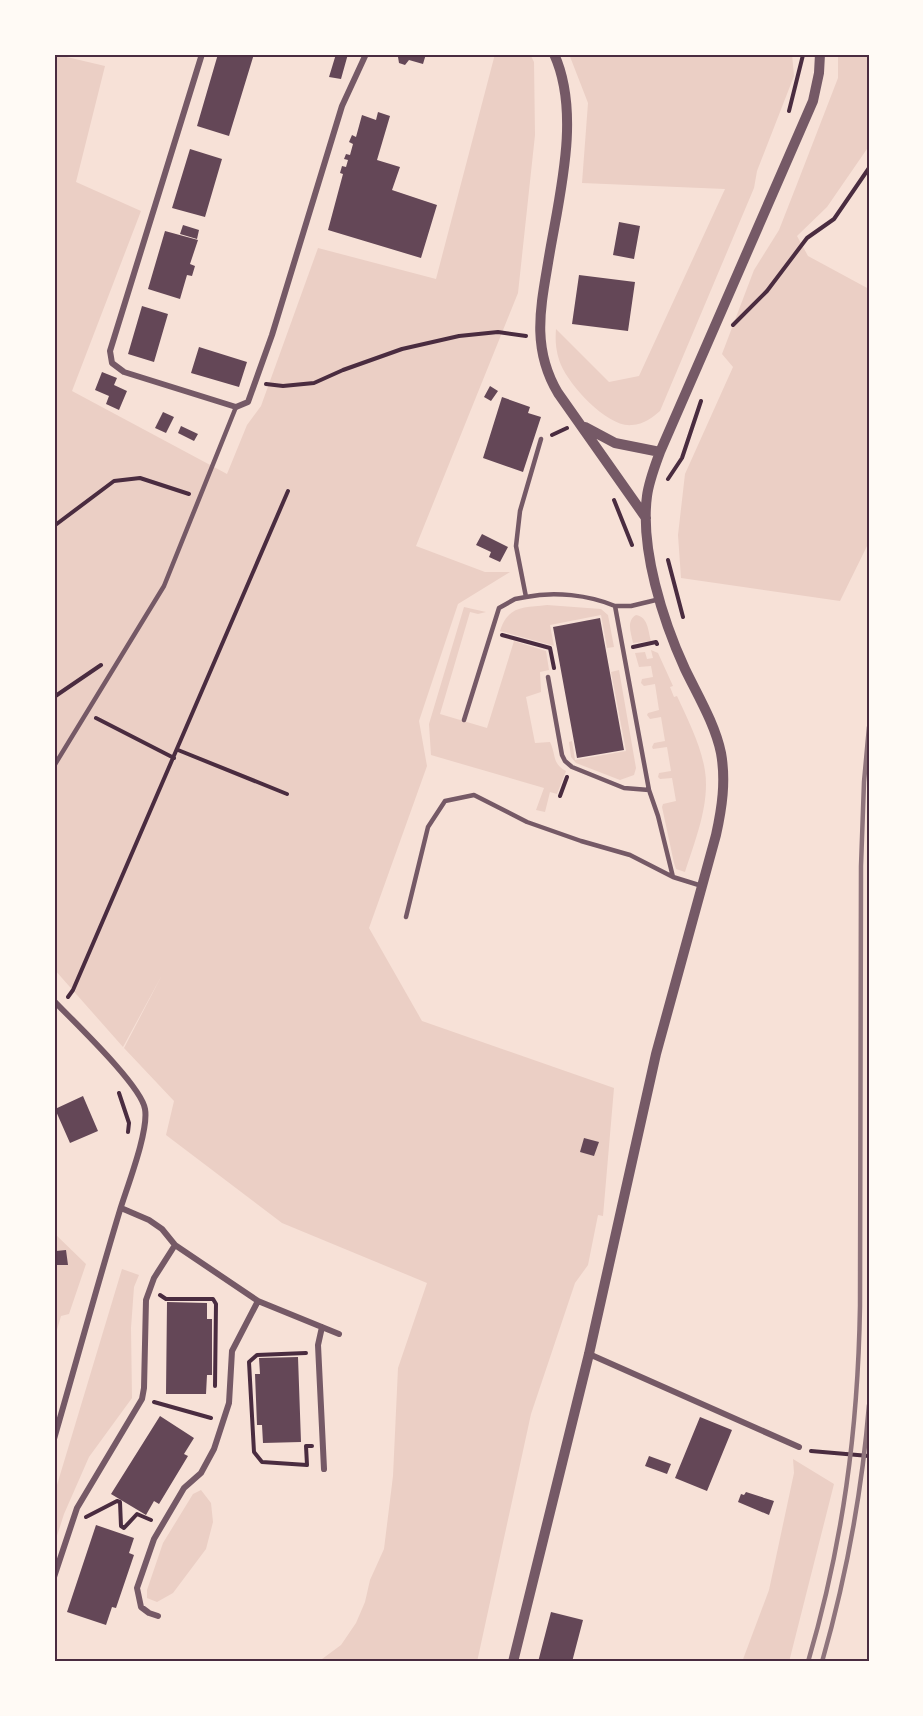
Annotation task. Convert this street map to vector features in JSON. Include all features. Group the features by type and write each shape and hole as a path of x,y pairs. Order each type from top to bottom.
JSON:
{"street":[{"path":"202,54 111,351 112,363 124,372 236,406 248,402 342,106 366,54"},
{"path":"554,54 564,87 566,137 540,306 539,331 548,373 558,393 646,518"},
{"path":"513,1662 589,1354 656,1054 721,813 722,763 717,737 676,649 660,599 648,542 647,494 660,452 813,101 819,73 820,54"},
{"path":"578,421 585,428 608,440 660,452"},
{"path":"54,1001 116,1065 140,1095 145,1108 145,1126 54,1439"},
{"path":"121,1208 149,1220 162,1229 176,1245 258,1301 339,1334"},
{"path":"54,1577 77,1508 142,1399 146,1300 154,1278 176,1245"},
{"path":"158,1616 141,1607 137,1588 154,1539 184,1488 201,1473 214,1449 229,1403 232,1351 258,1301"},
{"path":"322,1327 318,1345 324,1469"},
{"path":"589,1354 799,1447"}],"lane":[{"path":"54,766 164,586 236,406"},
{"path":"526,597 516,546 520,512 541,439"},
{"path":"464,720 499,608 515,599 546,594 600,599 615,606 631,606 660,599"},
{"path":"615,606 649,790 673,877"},
{"path":"548,677 565,761 572,767 624,788 649,790"},
{"path":"406,917 428,827 445,801 474,795 527,822 630,855 673,877 702,886"}],"path":[{"path":"789,111 803,54"},
{"path":"728,329 766,291 807,238 834,219 869,168"},
{"path":"527,329 528,344"},
{"path":"255,383 283,386 314,383 343,370 402,350 459,336 498,332 527,336"},
{"path":"565,419 575,434"},
{"path":"54,526 114,481 140,478 199,498"},
{"path":"60,1007 73,990 288,491"},
{"path":"612,497 631,545 648,542"},
{"path":"490,633 514,637 550,648 555,673 548,674 548,677"},
{"path":"633,648 656,642 660,652"},
{"path":"54,696 126,649"},
{"path":"87,714 174,758"},
{"path":"178,750 287,794"},
{"path":"560,796 570,772"},
{"path":"116,1088 121,1096 129,1124 128,1135"},
{"path":"161,1290 161,1297 166,1299 207,1298 213,1299 216,1304 215,1393"},
{"path":"311,1347 306,1353 256,1355 249,1362 254,1452 262,1462 307,1465 306,1446 323,1445"},
{"path":"142,1399 213,1418 215,1414"},
{"path":"816,1453 869,1456"},
{"path":"87,1517 117,1501 120,1502 121,1526 124,1528 137,1514 152,1521"}],"shaded area":[{"path":"54,54 105,66 76,182 141,211 72,391 227,474 247,425 261,406 318,248 436,279 495,54 530,54 534,62 535,135 518,293 416,546 485,572 510,572 458,604 419,721 427,766 369,928 422,1021 614,1088 603,1216 598,1215 588,1265 575,1283 531,1414 477,1662 318,1662 341,1645 356,1623 365,1602 370,1580 384,1549 393,1476 398,1368 427,1283 282,1223 166,1135 174,1101 124,1048 162,975 123,1047 54,969"},
{"path":"569,54 792,54 794,76 757,171 754,188 660,411 648,420 632,425 622,424 601,413 573,384 558,356 556,329 609,382 639,376 725,189 582,183 588,103"},
{"path":"838,54 869,54 869,146 827,207 797,236 808,256 869,289 869,542 840,601 681,578 678,535 685,474 733,367 722,354 754,270 779,230 838,78"},
{"path":"547,605 601,609 608,615 614,647 607,648 601,615 550,625 554,646 500,631 507,616 512,612"},
{"path":"464,607 486,612 478,614 470,612 440,714 487,728 514,641 546,651 549,670 540,672 541,692 526,697 535,743 550,742 556,762 566,771 557,794 550,792 545,812 536,810 544,788 431,755 429,724"},
{"path":"636,615 645,621 651,641 633,643 630,624"},
{"path":"651,650 658,653 673,686 670,687 674,697 677,696 694,733 705,771 704,809 685,872 676,869 662,807 663,804 676,801 672,778 660,779 658,777 659,773 671,771 667,747 653,749 652,747 654,743 665,741 661,717 650,719 647,715 659,710 655,684 644,686 641,683 642,679 653,677 651,666 639,667 635,653 645,652 647,659 653,658"},
{"path":"619,670 636,768 634,775 620,780 576,763 571,757 569,742 572,741 575,760 626,751 611,672"},
{"path":"54,1233 86,1264 69,1314 61,1316 54,1340"},
{"path":"122,1269 139,1275 134,1287 131,1328 132,1398 89,1457 64,1514 54,1545 54,1495"},
{"path":"793,1459 834,1484 789,1662 742,1662 769,1590 794,1473"},
{"path":"201,1490 211,1503 213,1522 206,1549 173,1593 157,1602 147,1598 147,1590 163,1543 193,1494"}],"building":[{"path":"218,54 254,54 229,136 197,126"},
{"path":"336,54 348,54 341,79 329,77"},
{"path":"389,54 426,54 423,64 409,60 405,65 399,63 398,57"},
{"path":"378,112 390,116 377,160 400,167 392,190 437,205 421,258 328,230 343,174 340,173 342,166 346,167 348,160 344,159 346,154 350,155 353,144 349,142 352,135 356,137 362,115 376,120"},
{"path":"190,149 222,159 205,217 172,208"},
{"path":"619,222 640,226 634,259 613,255"},
{"path":"183,225 199,230 197,239 180,234"},
{"path":"165,231 198,240 190,264 195,266 192,276 187,275 180,299 148,289"},
{"path":"579,275 635,282 628,331 572,324"},
{"path":"142,306 168,314 154,362 128,354"},
{"path":"199,347 247,362 239,387 191,373"},
{"path":"102,372 117,378 114,385 127,391 119,410 106,404 109,396 95,390"},
{"path":"490,386 498,391 491,401 484,397"},
{"path":"502,397 530,407 528,413 541,417 523,472 483,458"},
{"path":"163,412 174,417 166,433 155,428"},
{"path":"181,426 198,434 194,441 178,433"},
{"path":"482,534 508,547 500,562 489,557 491,552 476,545"},
{"path":"600,618 624,750 577,758 553,627"},
{"path":"83,1096 98,1131 70,1143 55,1109"},
{"path":"584,1138 599,1142 594,1156 580,1152"},
{"path":"66,1250 68,1265 54,1265 56,1251"},
{"path":"167,1302 207,1303 207,1319 212,1319 212,1375 207,1375 206,1394 166,1394"},
{"path":"298,1357 301,1442 263,1443 262,1425 257,1425 255,1374 260,1374 259,1358"},
{"path":"160,1416 194,1438 184,1454 188,1456 159,1504 154,1501 146,1515 111,1494"},
{"path":"700,1417 732,1430 707,1491 675,1478"},
{"path":"649,1456 671,1464 667,1474 645,1466"},
{"path":"746,1492 774,1501 769,1515 738,1502 741,1494 744,1495"},
{"path":"96,1525 134,1538 129,1553 134,1555 116,1608 112,1607 106,1625 67,1612"},
{"path":"551,1612 583,1620 572,1662 538,1662"}],"railway":[{"path":"808,1662 831,1574 839,1530 852,1442 859,1352 861,866 864,782 869,727"},
{"path":"822,1662 852,1535 869,1405"}]}
